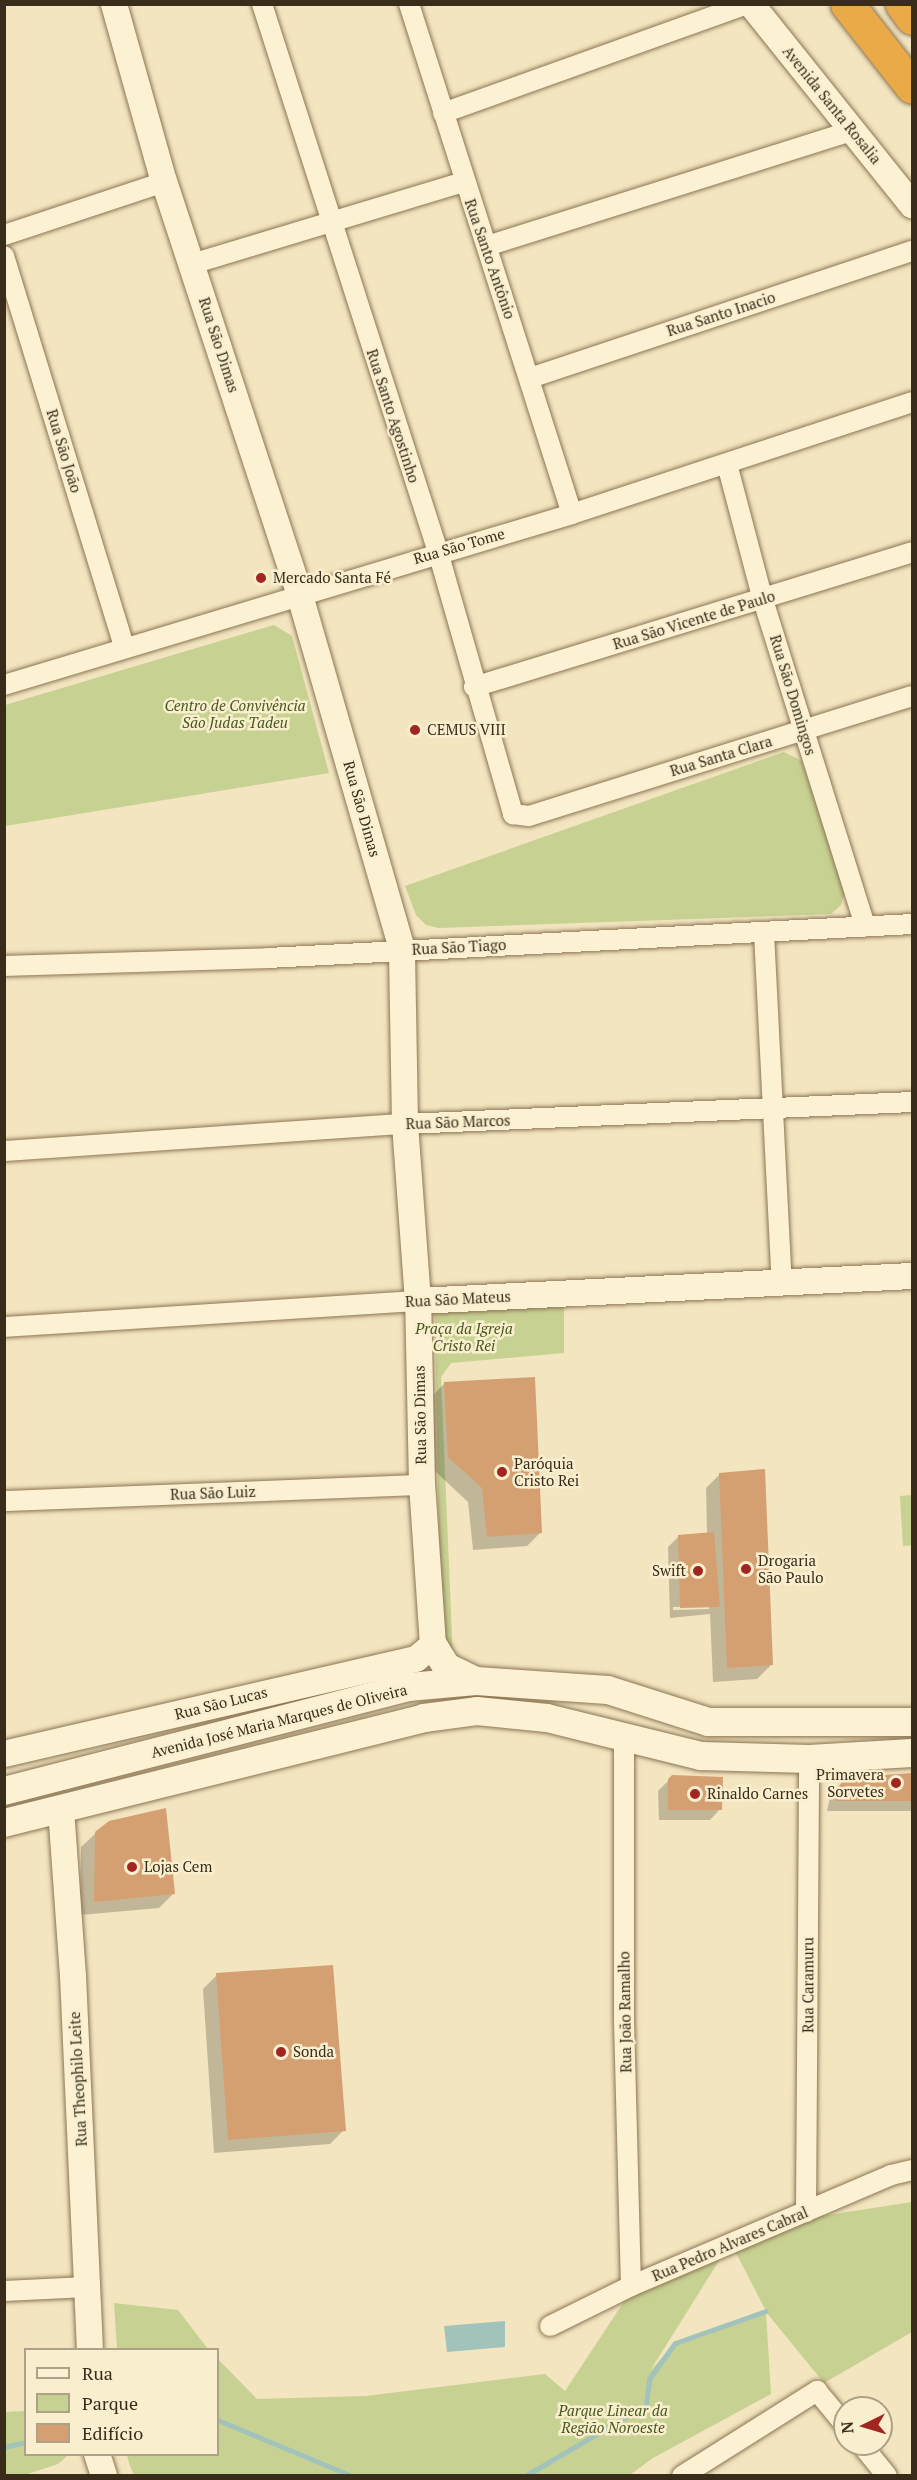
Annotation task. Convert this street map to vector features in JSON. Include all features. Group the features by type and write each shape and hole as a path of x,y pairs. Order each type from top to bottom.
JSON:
{"highway":[{"path":"846,4 912,87"},
{"path":"902,4 912,18"}],"main road":[{"path":"433,1645 447,1667 476,1681"},
{"path":"411,1686 428,1664 433,1645"},
{"name":"Avenida José Maria Marques de Oliveira","path":"16,1788 411,1686 476,1681 608,1690 699,1721 800,1725 912,1722"},
{"name":"Avenida José Maria Marques de Oliveira","path":"4,1823 424,1718 477,1711 547,1718 701,1756 740,1755 809,1759 912,1753"},
{"path":"624,1738 631,1718 641,1713 699,1721"},
{"path":"740,1755 758,1749 808,1745 808,1735 800,1725"},
{"path":"16,1788 47,1787 61,1809"}],"street":[{"name":"Rua São Dimas","path":"114,4 164,182 300,595 402,949 405,1124 418,1301 422,1485 433,1645"},
{"name":"Rua Santo Agostinho","path":"261,4 329,221 438,552 474,687 513,814 530,816"},
{"name":"Rua Santo Antônio","path":"409,4 464,182 530,378 572,514"},
{"path":"443,113 750,4"},
{"name":"Avenida Santa Rosalia","path":"750,4 912,205"},
{"path":"487,246 852,131"},
{"path":"4,236 164,182"},
{"path":"192,264 464,182"},
{"name":"Rua Santo Inacio","path":"530,378 912,251"},
{"name":"Rua São João","path":"4,256 124,646"},
{"name":"Rua São Tome","path":"4,685 124,646 572,514 912,402"},
{"name":"Rua São Domingos","path":"726,464 764,600 865,926"},
{"name":"Rua São Vicente de Paulo","path":"474,687 764,600 912,552"},
{"name":"Rua Santa Clara","path":"530,816 912,696"},
{"name":"Rua São Tiago","path":"4,966 268,958 402,949 912,924"},
{"path":"764,933 782,1283"},
{"name":"Rua São Marcos","path":"4,1151 405,1124 912,1102"},
{"name":"Rua São Mateus","path":"4,1327 418,1301 912,1276"},
{"name":"Rua São Luiz","path":"4,1501 422,1485"},
{"name":"Rua São Lucas","path":"5,1753 416,1659 433,1645"},
{"name":"Rua João Ramalho","path":"624,1738 624,2020 631,2286"},
{"name":"Rua Caramuru","path":"806,2212 809,1759"},
{"name":"Rua Theophilo Leite","path":"61,1809 90,2348"},
{"name":"Rua Pedro Alvares Cabral","path":"550,2326 631,2286 891,2175 912,2170"},
{"path":"4,2291 87,2287"},
{"path":"682,2475 817,2391 833,2410"},
{"path":"98,2456 104,2475"},
{"path":"871,2456 887,2475"}],"green space":[{"name":"Centro de Convivência São Judas Tadeu","path":"274,625 292,636 329,773 5,826 5,705"},
{"path":"784,752 802,761 845,893 841,905 831,914 439,928 426,925 416,915 405,886"},
{"name":"Praça da Igreja Cristo Rei","path":"564,1306 564,1353 451,1363 441,1377 453,1660 441,1657 435,1313"},
{"path":"912,1495 912,1545 903,1546 900,1496"},
{"name":"Parque Linear da Região Noroeste","path":"912,2202 912,2332 824,2383 766,2312 771,2394 653,2458 630,2475 134,2476 129,2463 127,2456 219,2456 219,2360 257,2399 366,2396 545,2374 565,2391 631,2291 722,2256 650,2371 675,2343 766,2311 734,2249 802,2219"},
{"path":"114,2303 178,2310 207,2348 117,2348"},
{"path":"24,2411 24,2456 67,2456 58,2464 25,2475 5,2475 5,2412"}],"water":[{"path":"505,2321 505,2347 447,2352 444,2326"}],"building":[{"name":"Paróquia Cristo Rei","path":"535,1377 542,1533 487,1537 482,1488 448,1457 444,1382"},
{"name":"Drogaria São Paulo","path":"765,1469 773,1665 727,1668 719,1473"},
{"name":"Swift","path":"714,1532 720,1607 680,1608 678,1535"},
{"path":"912,1773 912,1801 836,1801 836,1790 845,1778"},
{"name":"Rinaldo Carnes","path":"672,1775 723,1777 722,1810 668,1810 668,1779"},
{"name":"Lojas Cem","path":"166,1808 175,1894 94,1902 95,1832 109,1821"},
{"name":"Sonda","path":"333,1965 346,2131 228,2140 216,1973"}],"waterway":[{"path":"525,2476 646,2405 649,2379 675,2343 766,2311"},
{"path":"219,2420 352,2476"},
{"path":"4,2447 24,2442"}],"place":[{"name":"Mercado Santa Fé","path":"261,578"},
{"name":"CEMUS VIII","path":"415,730"},
{"name":"Paróquia Cristo Rei","path":"502,1472"},
{"name":"Drogaria São Paulo","path":"746,1569"},
{"name":"Swift","path":"698,1571"},
{"name":"Primavera Sorvetes","path":"896,1783"},
{"name":"Rinaldo Carnes","path":"695,1794"},
{"name":"Lojas Cem","path":"132,1867"},
{"name":"Sonda","path":"281,2052"}]}
